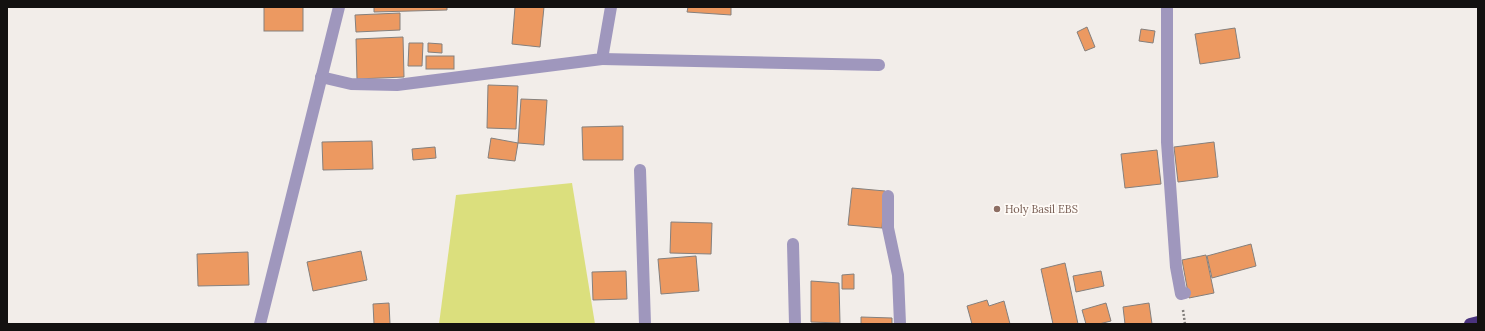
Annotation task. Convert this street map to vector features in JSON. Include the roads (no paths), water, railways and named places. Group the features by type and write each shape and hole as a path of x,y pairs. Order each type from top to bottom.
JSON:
{"highway":[{"path":"1470,324 1478,322"}],"street":[{"path":"260,324 339,7"},
{"path":"602,59 611,7"},
{"path":"1167,7 1167,142 1176,267 1181,294 1185,293"},
{"path":"321,77 351,84 397,86 602,59 879,65"},
{"path":"640,170 645,324"},
{"path":"888,196 888,228 898,275 900,324"},
{"path":"793,244 795,324"}],"place":[{"name":"Holy Basil EBS","path":"997,209"}]}
